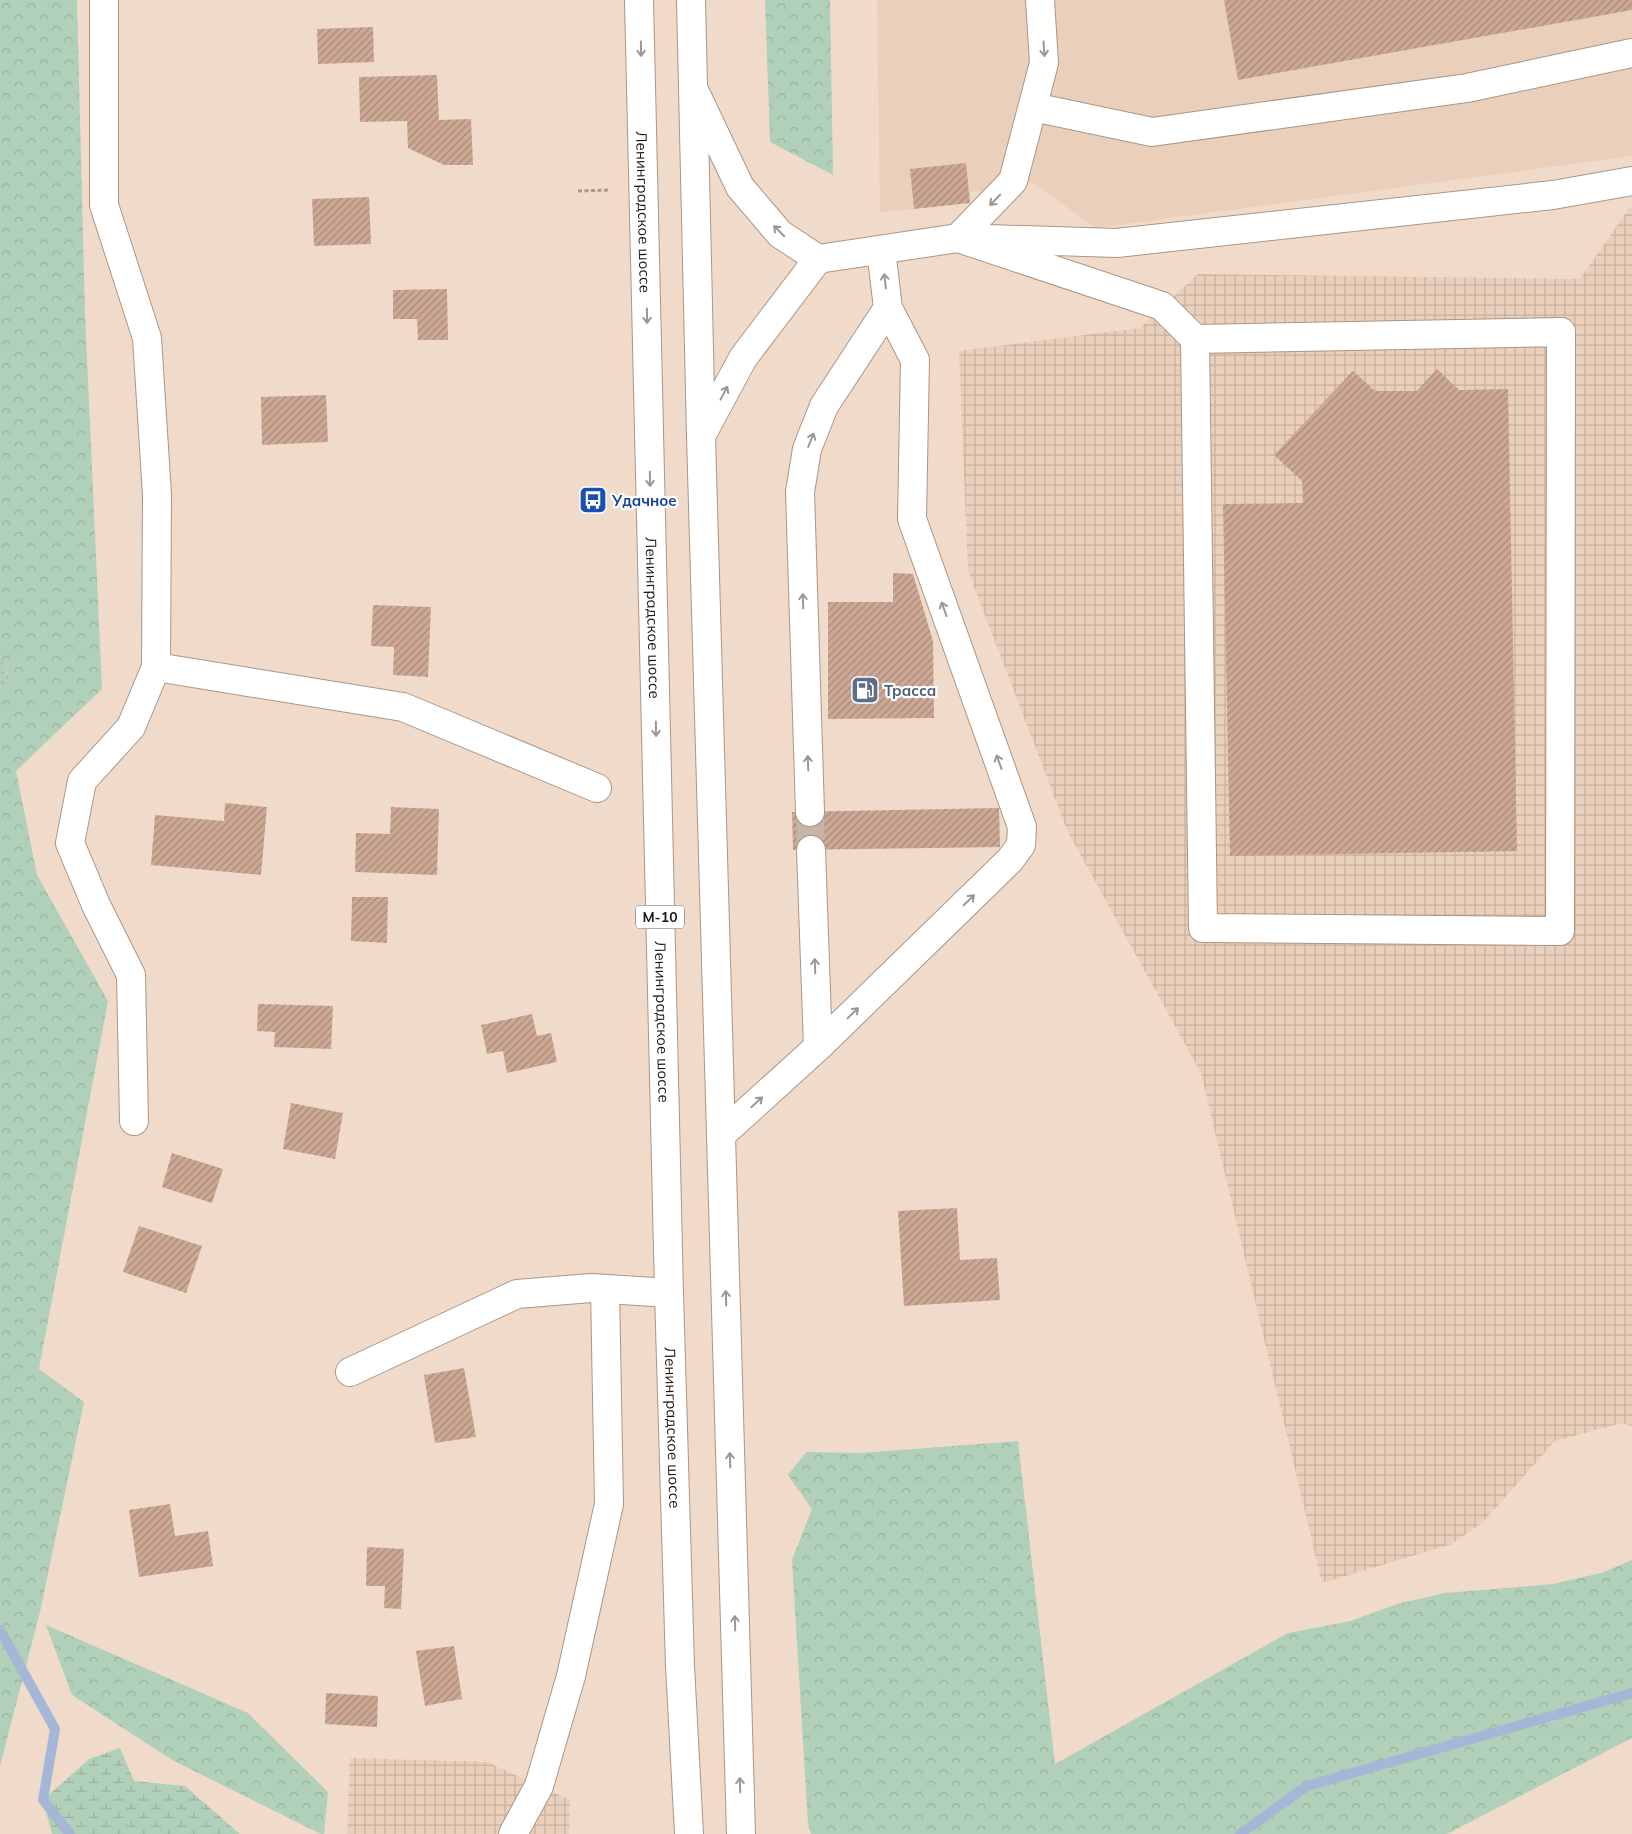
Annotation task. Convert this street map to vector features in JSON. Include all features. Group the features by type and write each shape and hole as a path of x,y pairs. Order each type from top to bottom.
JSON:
{"main road":[{"path":"104,0 104,205 147,338 157,496 156,667 131,727 82,781 70,843 96,905 131,975 134,1121"},
{"name":"Ленинградское шоссе","path":"639,0 668,1294 680,1657 689,1834"},
{"path":"691,0 701,436 741,1834"},
{"path":"958,238 1013,181 1044,63 1040,0"},
{"path":"1033,107 1152,132 1467,88 1632,52"},
{"path":"693,88 740,187 780,234 818,259 958,238 1117,243 1553,195 1632,181"},
{"path":"958,238 1162,306 1195,339 1203,928 1560,931 1561,332 1195,339"},
{"path":"721,1135 818,1046 1010,860 1021,845 1022,827 912,519 914,360 888,308 881,250"},
{"path":"701,436 742,358 818,259"},
{"path":"810,812 800,492 807,449 824,406 888,308"},
{"path":"156,667 403,707 596,788"},
{"path":"811,850 818,1046"},
{"path":"350,1372 517,1294 591,1288 668,1294"},
{"path":"513,1834 540,1786 570,1676 609,1504 605,1289"}],"path":[{"path":"578,191 610,190"}],"shaded area":[{"path":"877,0 1632,0 1632,156 1096,228 1033,183 1010,184 969,193 970,203 880,212"},
{"path":"1630,207 1632,207 1632,1426 1622,1423 1555,1441 1483,1522 1452,1544 1322,1583 1201,1073 1067,830 968,571 959,351 1140,328 1198,274 1580,279"},
{"path":"350,1758 487,1762 570,1800 569,1834 347,1834"}],"green space":[{"path":"0,0 77,0 85,314 102,689 16,771 37,875 108,1001 39,1369 84,1402 40,1612 0,1766 0,689 12,682 0,656"},
{"path":"765,0 830,0 833,175 770,142"},
{"path":"0,656 12,683 0,689"},
{"path":"1018,1441 1055,1764 1288,1633 1351,1621 1397,1604 1445,1593 1553,1584 1601,1573 1632,1560 1632,1738 1447,1834 811,1834 808,1824 792,1560 812,1509 788,1475 806,1452 861,1453"},
{"path":"46,1625 248,1713 328,1792 324,1834 172,1760 72,1695"},
{"path":"120,1748 134,1781 185,1786 240,1834 52,1834 43,1800 89,1759"}],"building":[{"path":"1224,0 1632,0 1632,10 1238,80"},
{"path":"373,27 374,62 318,64 317,29"},
{"path":"437,75 439,120 471,119 473,165 444,165 408,148 407,121 360,122 359,77"},
{"path":"966,163 970,203 914,209 910,169"},
{"path":"369,197 371,244 314,246 312,199"},
{"path":"447,289 448,340 418,340 417,319 393,319 393,290"},
{"path":"1437,369 1459,390 1508,389 1517,851 1230,856 1223,504 1303,503 1302,481 1274,455 1353,371 1375,391 1417,391"},
{"path":"326,395 328,442 262,445 261,397"},
{"path":"893,573 913,574 933,641 934,718 828,719 828,602 893,602"},
{"path":"373,605 431,607 428,677 393,675 394,647 371,646"},
{"path":"225,803 267,807 261,875 151,865 155,815 224,821"},
{"path":"391,807 439,809 437,875 355,872 356,833 390,834"},
{"path":"999,808 1000,847 793,850 792,812"},
{"path":"352,897 388,897 387,943 351,941"},
{"path":"258,1004 333,1006 331,1049 274,1047 275,1032 257,1031"},
{"path":"532,1014 537,1036 551,1033 557,1062 507,1073 503,1051 487,1054 481,1025"},
{"path":"291,1103 343,1113 335,1159 283,1149"},
{"path":"172,1153 223,1169 212,1203 162,1187"},
{"path":"957,1208 960,1260 997,1258 1000,1300 904,1306 898,1211"},
{"path":"139,1226 202,1246 186,1293 123,1272"},
{"path":"464,1368 476,1437 435,1443 424,1375"},
{"path":"170,1504 175,1536 208,1531 213,1566 139,1577 129,1510"},
{"path":"367,1547 404,1549 401,1609 384,1608 385,1586 366,1586"},
{"path":"454,1646 462,1699 425,1706 416,1651"},
{"path":"326,1693 378,1696 377,1727 325,1724"}],"waterway":[{"path":"0,1630 55,1729 43,1800 70,1834"},
{"path":"1240,1834 1307,1786 1632,1693"}],"tunnel":[{"path":"810,812 811,850"}],"place":[{"name":"Удачное","path":"593,500"},
{"name":"Трасса","path":"865,690"}]}
